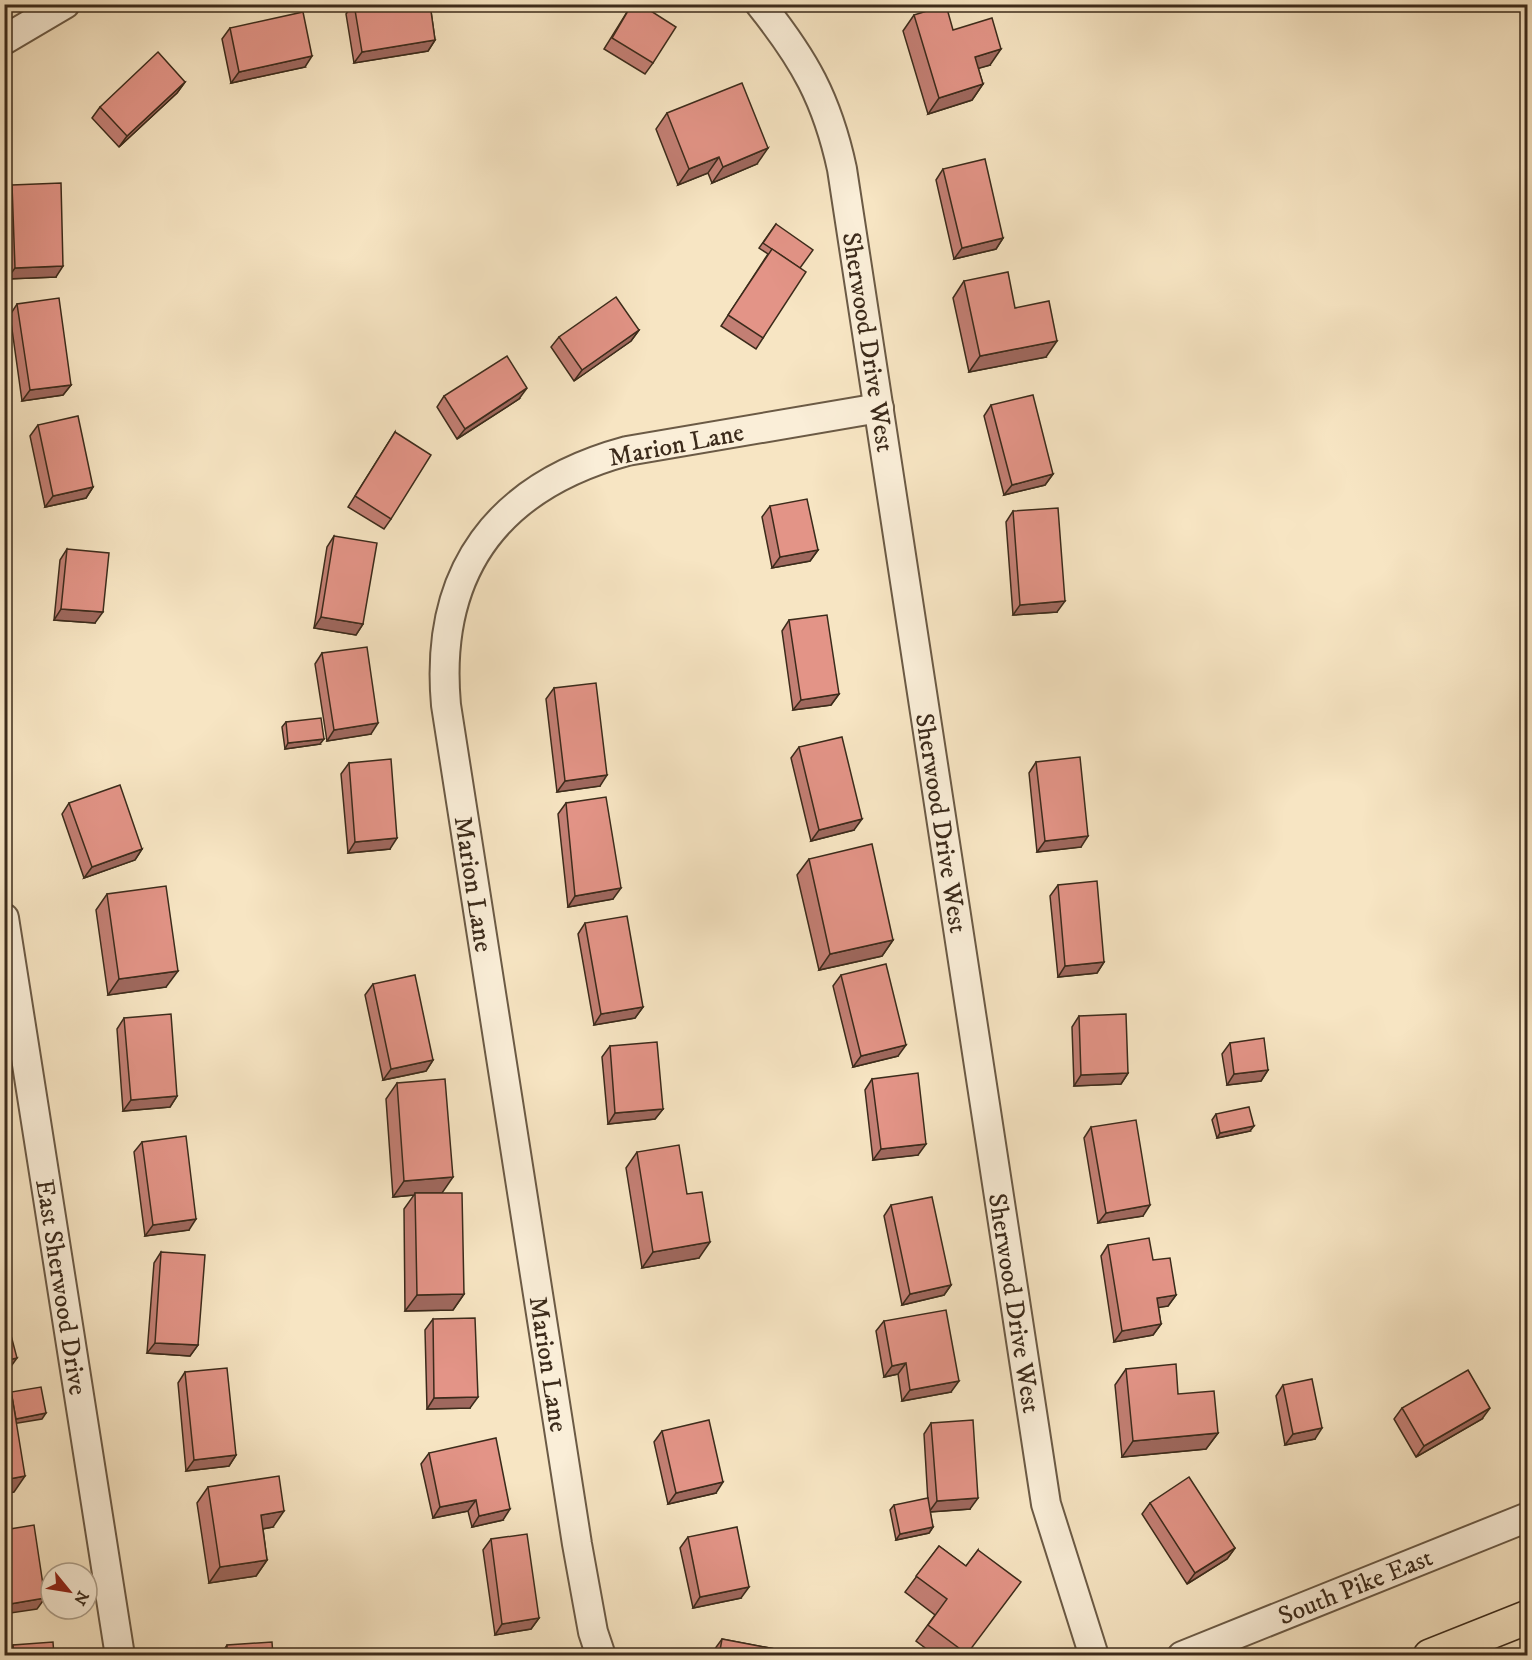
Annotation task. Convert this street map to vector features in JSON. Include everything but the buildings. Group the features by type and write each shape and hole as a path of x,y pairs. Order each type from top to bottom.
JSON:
{"highway":[{"path":"1430,1656 1527,1617"}],"street":[{"path":"4,40 65,4"},
{"name":"Sherwood Drive West","path":"760,4 794,46 810,74 835,136 879,408 1046,1504 1094,1656"},
{"name":"Marion Lane","path":"601,1656 593,1632 577,1544 450,729 443,671 446,636 453,604 465,572 483,542 505,515 531,492 560,474 592,460 627,451 879,408"},
{"name":"East Sherwood Drive","path":"4,918 120,1656"},
{"name":"South Pike East","path":"1182,1656 1527,1517"}]}
